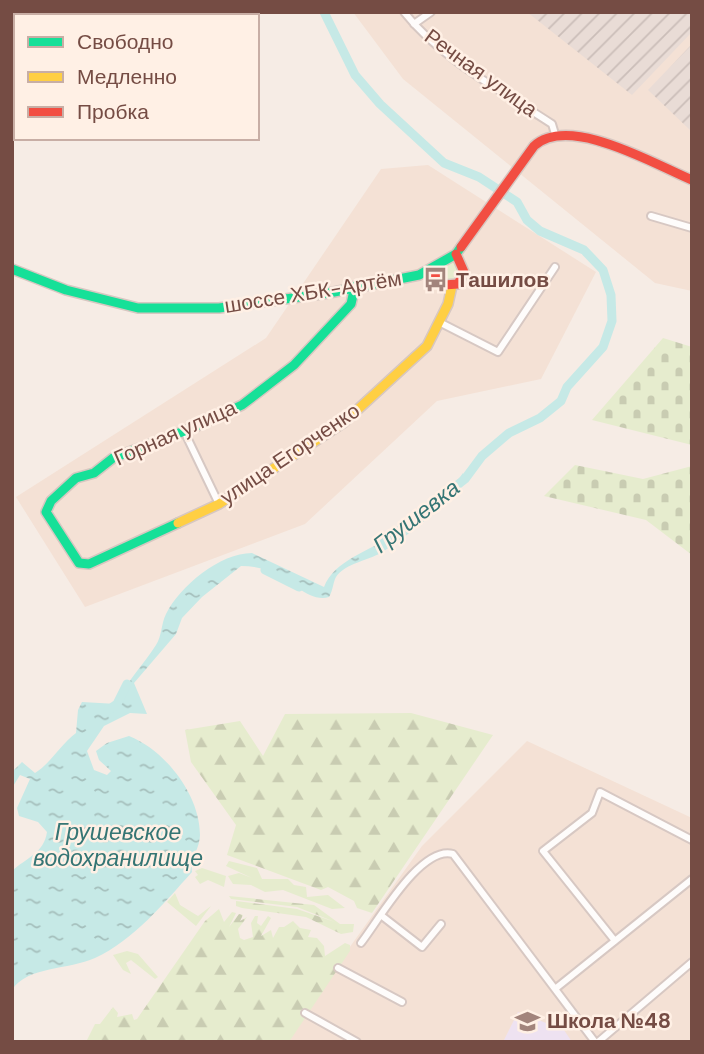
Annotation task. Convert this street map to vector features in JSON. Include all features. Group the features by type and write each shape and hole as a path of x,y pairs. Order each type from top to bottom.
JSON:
{"street":[{"name":"Речная улица","path":"404,12 414,24 473,72 552,124 555,134"},
{"path":"414,24 431,12"},
{"path":"555,134 592,141 690,176"},
{"name":"шоссе ХБК-Артём","path":"12,269 66,290 138,308 219,308 430,271 456,254 534,146 541,139 555,134"},
{"path":"651,216 692,228"},
{"name":"улица Егорченко","path":"79,563 89,564 219,504 343,424 427,346 449,304 452,286 460,282 464,274 456,254"},
{"path":"439,322 498,352 555,267"},
{"path":"430,271 442,284 452,286"},
{"name":"Горная улица","path":"79,563 46,512 51,501 76,478 93,473 113,458 183,429 195,427 242,405 294,365 351,304 355,296 355,286"},
{"path":"183,429 219,504"},
{"path":"615,941 542,850 592,813 600,792 692,840"},
{"path":"361,943 415,869 445,851 453,853 596,1042 692,962"},
{"path":"555,989 692,879"},
{"path":"382,916 422,947 441,924"},
{"path":"338,968 402,1002"},
{"path":"305,1013 357,1042"}],"shaded area":[{"path":"353,12 692,12 692,291 655,283 403,79"},
{"path":"527,12 692,12 692,32 632,95"},
{"path":"692,44 692,128 690,130 648,90"},
{"name":"Ташилов","path":"428,165 596,272 541,379 437,401 305,524 85,607 16,497 266,338 381,169"},
{"path":"527,741 692,818 692,1042 282,1042 422,846"},
{"name":"Школа №48","path":"518,1012 564,1030 572,1042 503,1042"}],"green space":[{"path":"12,12 51,12 14,14 12,47"},
{"path":"72,12 147,12 145,14 70,14"},
{"path":"451,262 457,265 460,271 457,277 451,280 445,277 442,271 445,265"},
{"path":"663,338 692,347 692,445 592,420"},
{"path":"575,465 643,479 692,466 692,555 646,520 544,496"},
{"path":"411,713 493,735 372,913 357,908 354,901 328,887 321,890 227,855 236,825 191,762 185,730 240,721 263,756 285,714"},
{"path":"229,861 257,868 262,879 288,879 294,885 306,887 307,897 328,895 345,908 332,909 283,890 265,892 251,885 233,884 228,876 239,873 252,878 226,866"},
{"path":"202,868 226,876 224,887 208,880 200,884 195,877 198,875 195,871"},
{"path":"175,893 180,905 198,916 211,906 196,926 167,902"},
{"path":"229,896 314,905 340,924 354,924 353,932 341,934 306,917 242,908 236,906 236,901 297,909 335,922 297,907 231,899"},
{"path":"219,909 224,922 232,912 236,913 229,927 239,914 243,915 240,921 247,917 238,929 240,938 244,940 253,937 251,923 255,916 258,916 257,923 261,926 268,916 271,918 261,936 271,930 273,938 279,927 293,921 300,928 311,930 308,937 317,938 324,946 325,956 345,943 350,945 350,951 289,1042 86,1042 95,1024 100,1024 113,1007 118,1013 117,1017 132,1014 134,1020 137,1019 205,921"},
{"path":"127,951 138,954 158,977 155,979 131,960 126,963 131,974 123,970 113,955"}],"water":[{"name":"Грушевское водохранилище","path":"463,473 465,479 457,489 417,527 384,551 340,572 329,597 315,597 266,570 241,566 202,597 182,618 176,634 134,683 147,714 130,713 104,726 87,751 94,770 107,775 111,771 99,760 96,751 107,743 129,736 167,763 187,790 198,820 200,840 192,863 192,872 148,920 123,941 85,962 38,972 19,982 12,990 12,871 38,850 47,832 38,822 19,816 17,808 30,779 20,775 12,788 12,772 22,762 35,773 46,764 76,733 78,710 82,702 117,704 158,641 164,618 172,603 191,582 214,565 240,554 252,553 324,587 336,570 345,563 393,535 422,514 448,491"}],"waterway":[{"name":"Грушевка","path":"324,12 355,75 380,104 444,163 479,177 517,202 527,220 540,231 584,250 603,270 611,295 612,321 603,347 567,387 561,401 540,418 509,433 482,456 465,479 382,544"},
{"name":"Грушевка","path":"265,570 299,587"},
{"name":"Грушевка","path":"107,711 117,704 127,684"}],"traffic: fast":[{"path":"12,269 66,290 138,308 219,308 329,293 419,275 456,254 461,247"},
{"path":"178,523 89,564 79,563 46,512 51,501 76,478 94,473 113,458 195,427 242,405 294,365 351,304 355,286"}],"traffic: slow":[{"path":"178,523 219,504 343,423 427,346 448,304 452,286"}],"traffic: jam":[{"path":"461,247 534,146 549,138 589,138 635,154 692,180"},
{"path":"430,270 444,285 458,284 464,272 456,254"}],"place":[{"name":"Ташилов","path":"436,280"},
{"name":"Школа №48","path":"527,1021"}]}
